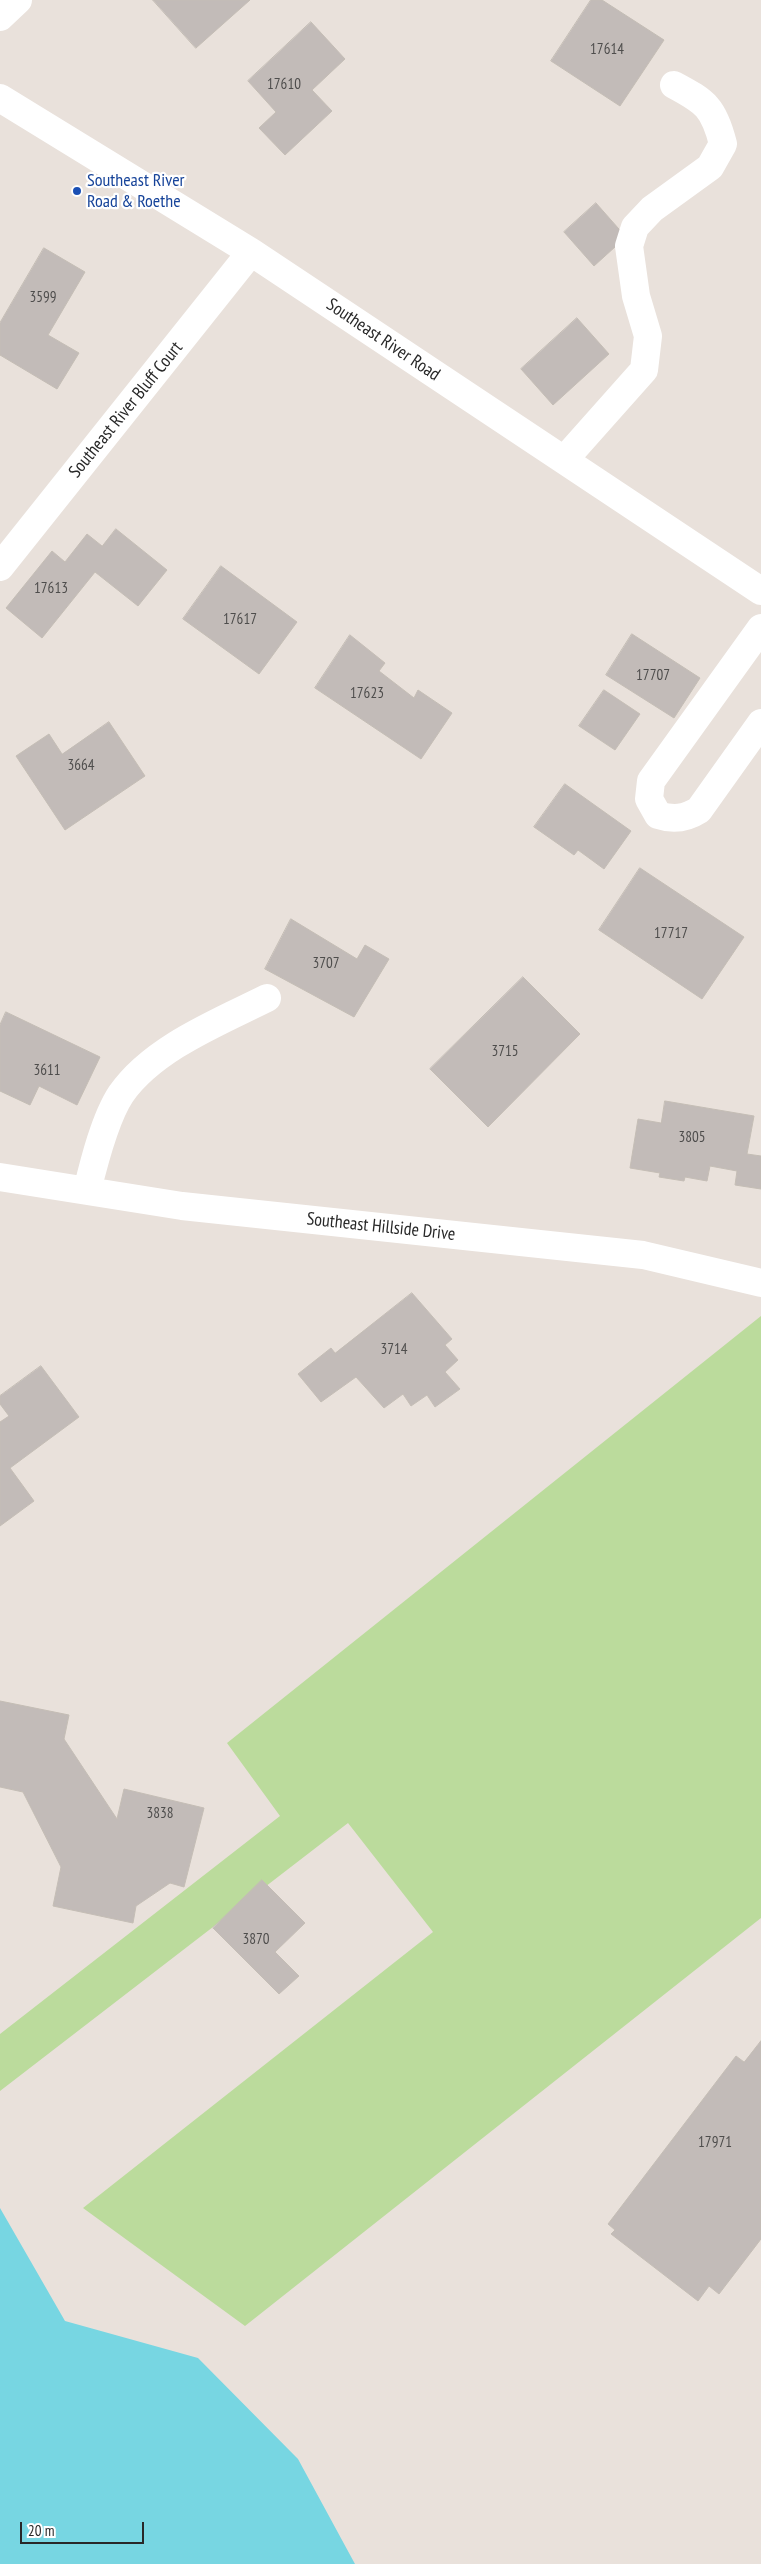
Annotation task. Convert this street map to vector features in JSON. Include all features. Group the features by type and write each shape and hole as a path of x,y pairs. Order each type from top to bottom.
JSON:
{"street":[{"path":"0,17 18,0"},
{"path":"564,460 644,370 648,336 636,296 629,246 635,227 652,210 710,166 723,144 717,119 700,98 674,85"},
{"name":"Southeast River Road","path":"0,98 251,252 761,591"},
{"name":"Southeast River Bluff Court","path":"0,567 251,252"},
{"path":"761,628 651,781 649,799 658,815 671,819 689,816 699,810 761,723"},
{"path":"87,1190 98,1147 121,1094 150,1062 200,1032 267,998"},
{"name":"Southeast Hillside Drive","path":"0,1176 182,1206 643,1256 761,1283"}],"green space":[{"path":"761,1316 761,1918 245,2326 83,2208 433,1932 348,1823 0,2091 0,2034 280,1816 227,1743"}],"water":[{"path":"0,2208 65,2321 198,2358 298,2459 355,2564 0,2564"}],"building":[{"path":"153,0 250,0 196,48"},
{"path":"591,0 602,0 664,40 620,106 551,61"},
{"path":"311,22 345,59 312,90 332,111 285,155 259,128 276,112 248,81"},
{"path":"596,203 626,237 594,266 564,232"},
{"path":"44,248 85,272 48,335 79,353 57,389 0,355 0,323"},
{"path":"577,318 609,354 553,405 521,369"},
{"path":"116,529 167,570 138,606 95,572 42,638 6,608 52,551 65,562 87,534 102,546"},
{"path":"221,566 297,622 259,674 183,619"},
{"path":"632,634 700,678 674,718 606,675"},
{"path":"350,635 385,663 379,671 414,698 418,690 452,713 421,759 315,688"},
{"path":"604,690 640,714 615,750 579,726"},
{"path":"109,722 145,776 65,830 16,756 49,734 62,754"},
{"path":"565,784 631,831 604,869 578,850 574,855 534,827"},
{"path":"640,868 744,937 702,999 599,930"},
{"path":"291,919 357,959 365,945 389,959 354,1017 265,969"},
{"path":"523,977 580,1034 488,1127 430,1069"},
{"path":"6,1012 100,1057 77,1105 39,1086 30,1105 0,1091 0,1025"},
{"path":"665,1101 754,1116 747,1154 761,1156 761,1189 735,1185 737,1171 710,1166 707,1181 685,1177 684,1181 659,1177 660,1173 630,1168 638,1119 661,1123"},
{"path":"412,1293 452,1339 445,1345 458,1360 445,1372 460,1389 435,1407 427,1395 411,1406 403,1394 384,1408 356,1377 321,1402 298,1374 331,1348 335,1353"},
{"path":"41,1366 79,1417 10,1468 34,1501 0,1526 0,1422 9,1416 0,1404 0,1396"},
{"path":"0,1701 69,1715 64,1739 117,1819 124,1789 204,1808 184,1887 170,1883 136,1906 133,1923 53,1906 61,1867 23,1792 0,1787"},
{"path":"262,1880 305,1923 275,1952 299,1976 279,1994 213,1928"},
{"path":"761,2041 761,2239 719,2294 709,2286 698,2301 611,2234 615,2230 608,2224 736,2056 744,2062"}],"place":[{"name":"Southeast River Road & Roethe","path":"77,191"}]}
